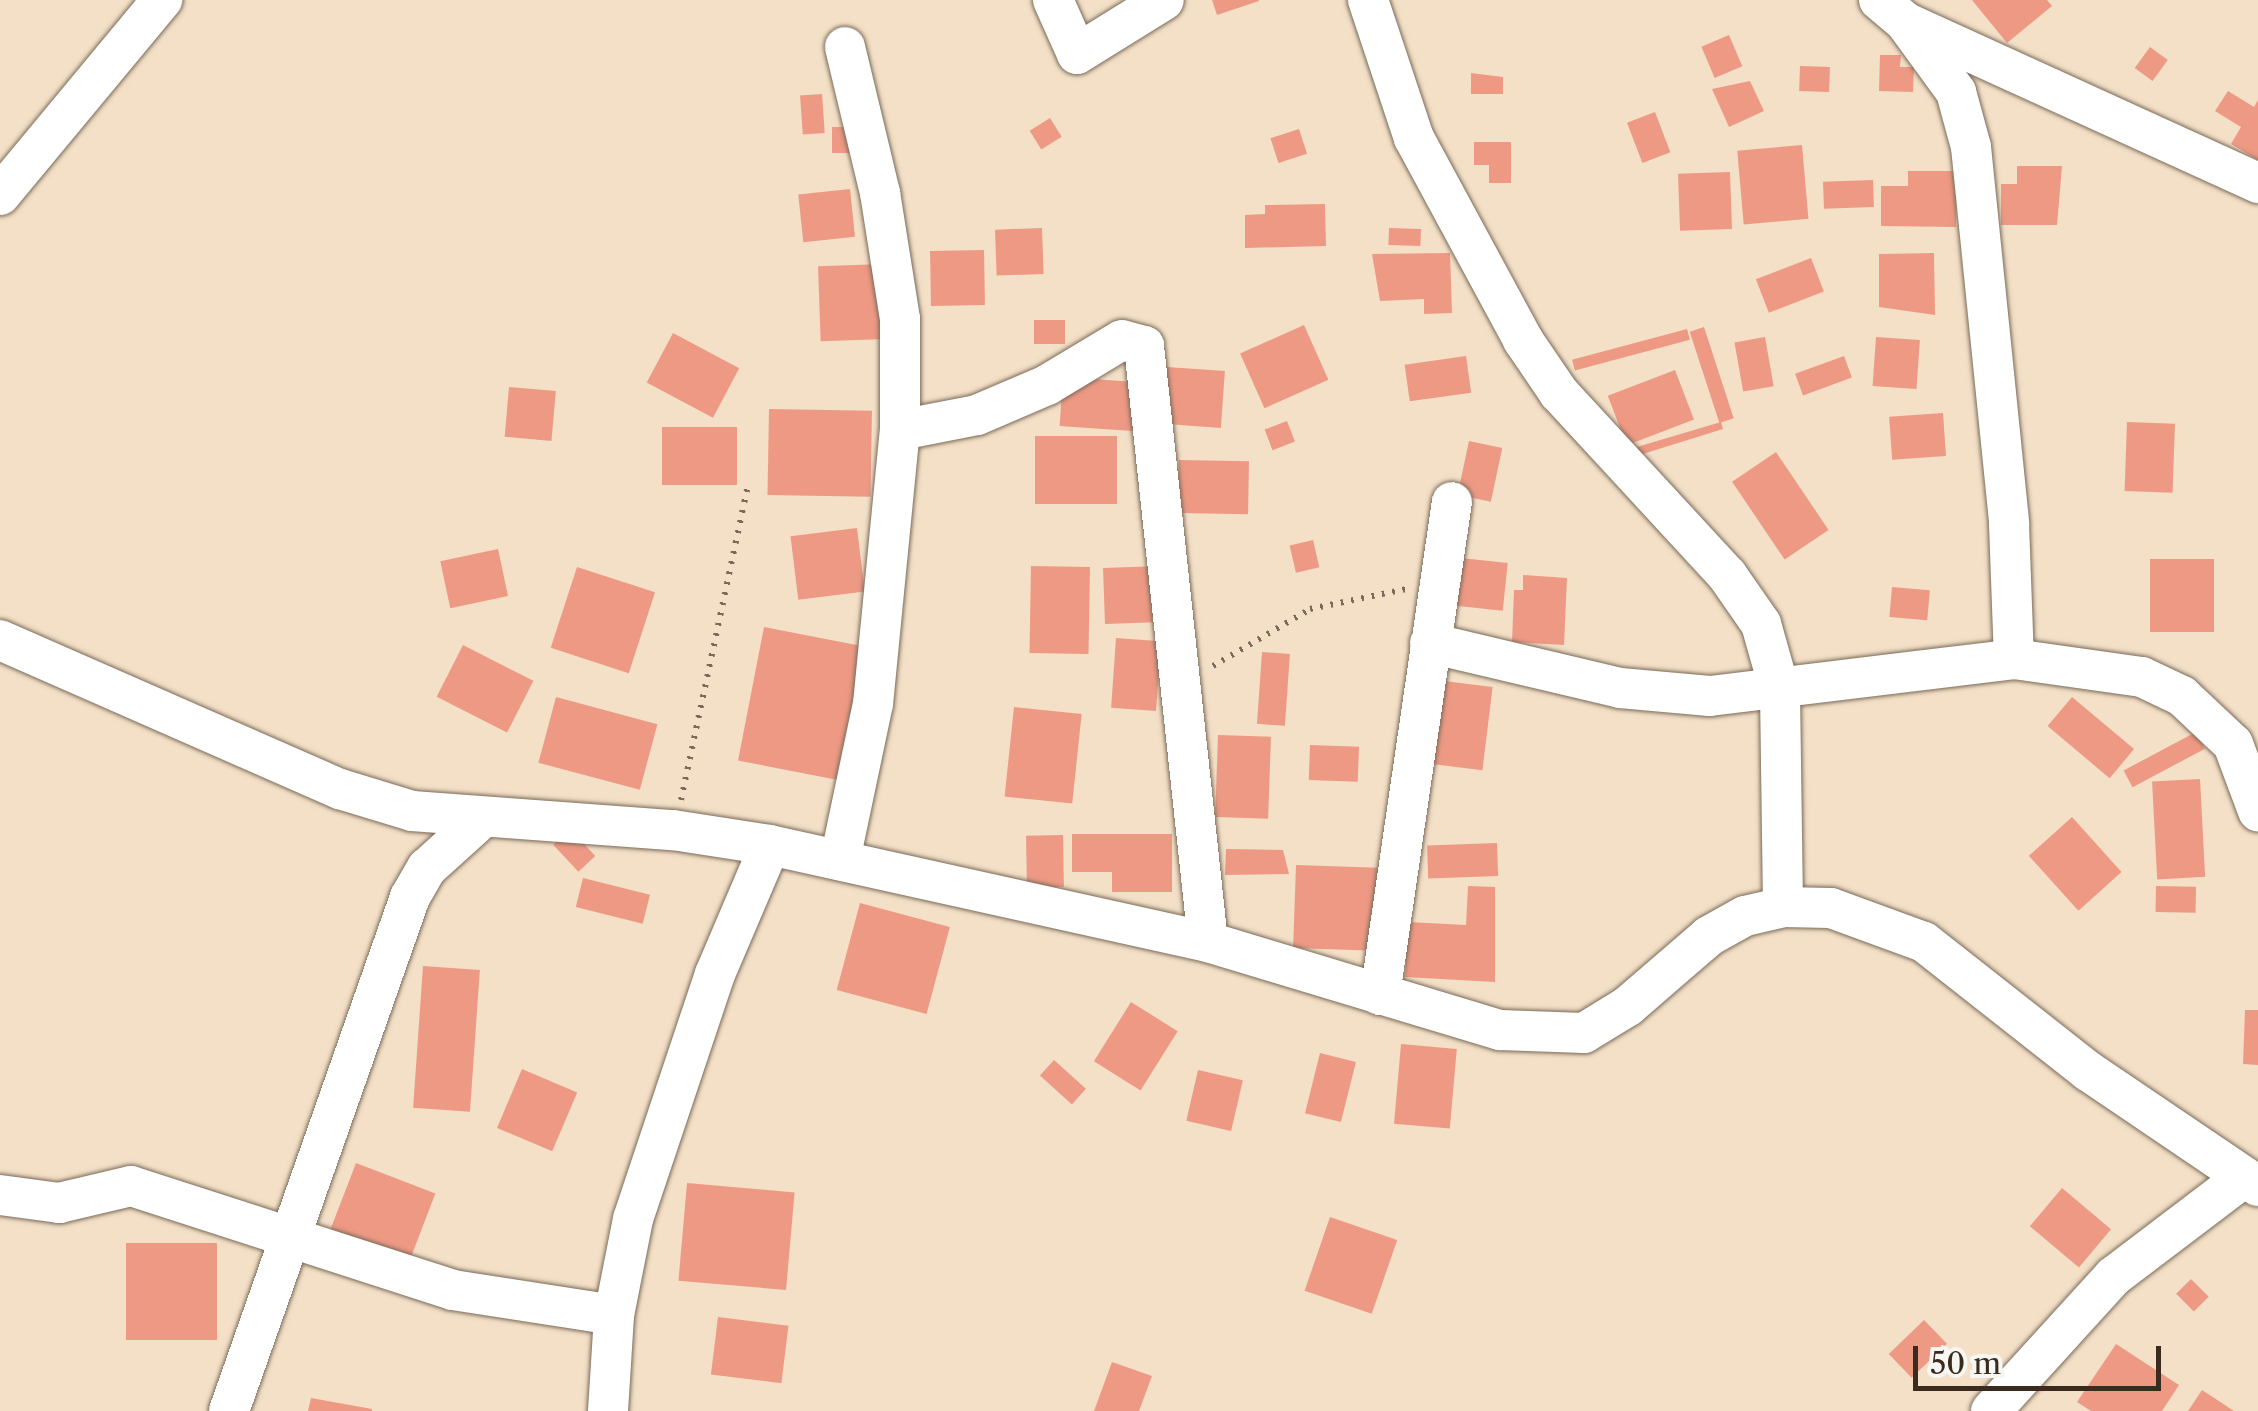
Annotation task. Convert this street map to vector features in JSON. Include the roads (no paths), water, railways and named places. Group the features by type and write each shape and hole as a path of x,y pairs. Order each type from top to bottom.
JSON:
{"street":[{"path":"0,195 162,0"},
{"path":"1053,0 1072,48 1085,54 1164,0"},
{"path":"1368,0 1414,138 1523,340 1559,393 1727,575 1773,652 1780,691 1784,907"},
{"path":"1892,11 1956,92 1972,148 2009,524 2014,659"},
{"path":"1892,11 2258,183"},
{"path":"840,860 873,704 900,430 900,319 880,193 845,47"},
{"path":"900,430 977,414 1047,384 1101,349 1138,340 1149,360 1208,942"},
{"path":"1380,995 1452,502"},
{"path":"0,640 340,789 412,812 480,820 673,830 770,845 1208,942 1500,1030 1584,1033 1628,1006 1709,936 1745,916 1784,907 1831,908 1924,942 2088,1071 2250,1182 2114,1276 1991,1411"},
{"path":"1430,643 1620,688 1710,696 1780,691 2014,659 2142,677 2182,696 2245,748 2258,811"},
{"path":"230,1411 410,897 427,868 480,820"},
{"path":"608,1411 614,1315 633,1219 666,1114 770,845"},
{"path":"0,1195 59,1203 131,1186 453,1290 614,1315"}]}
